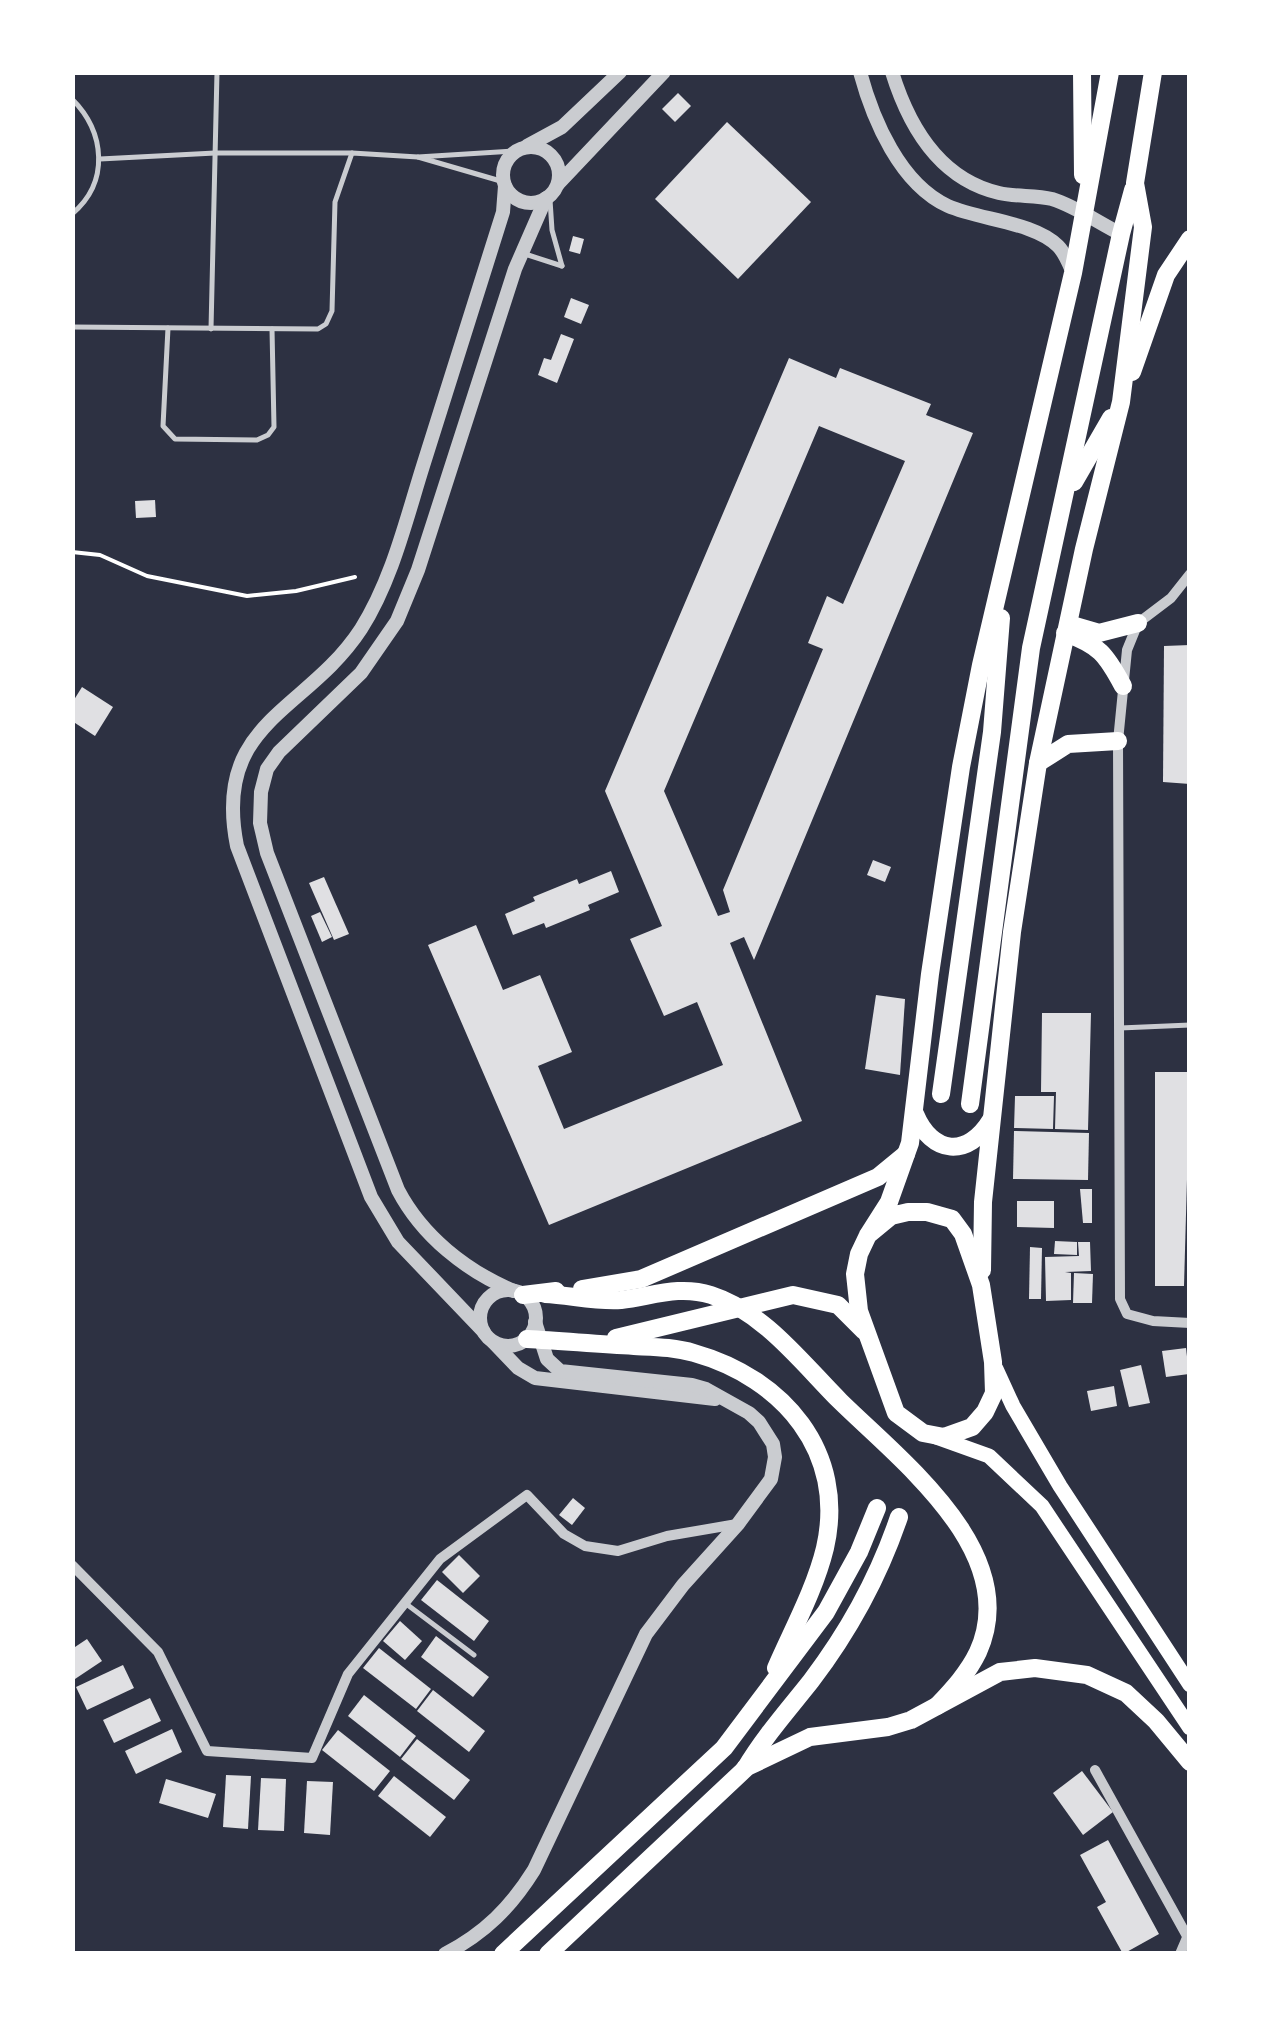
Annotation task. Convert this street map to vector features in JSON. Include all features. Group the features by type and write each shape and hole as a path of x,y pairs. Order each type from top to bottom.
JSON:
{"highway":[{"path":"1082,72 1084,216"},
{"path":"1110,72 1073,274 961,767 906,1154 889,1202 859,1254 855,1274 859,1310 896,1414 923,1433 944,1437 972,1427 994,1393 982,1285 982,1202 1012,932 1038,763 1121,402 1166,275 1190,238"},
{"path":"970,1104 1032,648 1135,183 1153,72"},
{"path":"1066,495 1121,402 1144,228 1135,183"},
{"path":"941,1094 992,732 1005,563"},
{"path":"1066,629 1099,632 1138,623"},
{"path":"1066,629 1096,646 1123,686"},
{"path":"1038,763 1068,744 1118,741"},
{"path":"914,1114 929,1138 954,1147 968,1145 992,1117"},
{"path":"545,1294 603,1288 641,1279 838,1196 878,1177 906,1154"},
{"path":"838,1196 854,1192 908,1212 952,1219 972,1254 982,1285"},
{"path":"868,1235 891,1216 908,1212"},
{"path":"519,1293 618,1300 680,1289 712,1296 756,1318 944,1504 978,1560 987,1614 980,1648 964,1677 936,1706"},
{"path":"592,1342 793,1295 838,1305 867,1334"},
{"path":"534,1333 697,1354 730,1367 782,1399 804,1427 820,1456 828,1515 825,1547 766,1690"},
{"path":"503,1954 724,1748 826,1612 859,1552 877,1508"},
{"path":"548,1954 745,1768 861,1606 900,1516"},
{"path":"745,1768 810,1737 911,1720 1000,1672 1035,1668 1087,1675 1126,1693 1190,1762"}],"main road":[{"path":"993,1362 1013,1406 1060,1486 1190,1685"},
{"path":"923,1433 989,1456 1042,1506 1190,1728"}],"street":[{"path":"620,72 562,127 520,149 505,164 503,212 396,554 360,629 250,742 237,767 232,822 237,846 370,1197 398,1242 518,1368 535,1378 730,1402"},
{"path":"505,184 523,201 551,193 664,72"},
{"path":"860,72 871,112 884,138 902,166 928,191 944,204 1040,234 1059,247 1073,274"},
{"path":"892,72 903,107 919,135 940,162 964,181 998,193 1054,200 1121,234"},
{"path":"445,1954 471,1940 518,1896 646,1634 682,1586 738,1524 771,1478 775,1457 773,1444 759,1422 730,1402 692,1384 564,1372 549,1362 534,1333 533,1306 519,1293 473,1271 410,1212 398,1190 267,853 260,824 267,768 278,752 361,674 397,621 418,570 521,252 551,193 558,167 541,148 520,149"},
{"path":"1190,574 1171,598 1138,623 1127,650 1118,741 1120,1299 1126,1314 1153,1321 1190,1323"},
{"path":"519,1293 505,1290 488,1298 480,1314 489,1338 511,1346 534,1333"},
{"path":"72,1565 158,1652 208,1752 312,1758 348,1674 440,1559 527,1495 564,1534 585,1546 618,1551 667,1536 738,1524"},
{"path":"1095,1770 1188,1934 1180,1954"}],"lane":[{"path":"212,329 217,72"},
{"path":"72,99 86,112 97,134 100,159 95,184 83,206 72,214"},
{"path":"100,159 352,152 418,157 520,149"},
{"path":"72,327 272,329 318,328 326,324 332,311 335,202 352,152"},
{"path":"418,157 505,184"},
{"path":"521,252 562,266 554,238 551,193"},
{"path":"168,328 163,426 175,439 257,440 274,427 272,329"},
{"path":"1120,1028 1190,1026"},
{"path":"405,1602 474,1656"}],"path":[{"path":"72,552 100,555 147,576 247,596 296,591 355,577"}],"building":[{"path":"678,93 691,106 675,122 662,109"},
{"path":"727,122 811,202 738,279 655,199"},
{"path":"573,236 584,239 580,254 569,251"},
{"path":"571,298 589,305 581,324 564,317"},
{"path":"561,334 574,339 557,383 538,375 544,358 551,360"},
{"path":"789,358 836,378 840,368 931,404 926,415 973,433 754,960 744,937 730,943 802,1121 549,1225 428,945 476,925 503,990 540,975 572,1052 538,1066 564,1129 723,1065 697,1002 664,1016 630,939 662,926 605,791","holes":["819,426 905,461 843,604 827,596 808,643 823,649 723,890 730,912 718,916 664,791"]},
{"path":"155,500 156,517 136,518 135,501"},
{"path":"1190,645 1190,784 1163,782 1164,646"},
{"path":"82,687 113,707 95,736 72,721 72,703"},
{"path":"873,860 891,867 885,882 867,875"},
{"path":"611,871 619,892 588,905 590,910 546,928 544,923 513,935 505,914 535,901 533,897 577,879 579,884"},
{"path":"324,877 349,934 334,940 309,883"},
{"path":"320,912 332,937 322,942 311,916"},
{"path":"876,995 905,999 900,1075 865,1069"},
{"path":"1042,1013 1091,1013 1088,1130 1055,1129 1056,1092 1041,1092"},
{"path":"1155,1072 1190,1072 1184,1286 1155,1286"},
{"path":"1015,1096 1054,1096 1053,1129 1014,1128"},
{"path":"1014,1131 1089,1133 1088,1180 1013,1179"},
{"path":"1080,1189 1092,1189 1092,1223 1083,1223"},
{"path":"1017,1201 1054,1201 1054,1228 1017,1227"},
{"path":"1055,1241 1077,1242 1077,1255 1054,1254"},
{"path":"1078,1242 1090,1242 1091,1271 1065,1272 1071,1273 1071,1300 1046,1301 1045,1257 1079,1256"},
{"path":"1030,1247 1042,1248 1041,1299 1029,1299"},
{"path":"1074,1273 1093,1274 1092,1303 1073,1303"},
{"path":"1186,1348 1189,1374 1166,1377 1162,1351"},
{"path":"1141,1365 1150,1403 1129,1407 1120,1370"},
{"path":"1114,1386 1117,1406 1091,1411 1087,1391"},
{"path":"573,1498 585,1508 572,1525 559,1515"},
{"path":"459,1555 480,1576 463,1593 442,1572"},
{"path":"437,1580 489,1621 474,1641 421,1600"},
{"path":"400,1621 422,1641 405,1660 383,1641"},
{"path":"436,1636 489,1677 473,1697 421,1657"},
{"path":"87,1639 102,1661 72,1681 72,1649"},
{"path":"379,1648 431,1689 416,1709 363,1668"},
{"path":"123,1665 134,1688 87,1710 76,1687"},
{"path":"433,1690 485,1731 469,1752 417,1711"},
{"path":"364,1695 416,1736 400,1757 348,1716"},
{"path":"150,1698 161,1721 114,1743 103,1720"},
{"path":"172,1729 182,1752 136,1774 125,1751"},
{"path":"338,1730 390,1771 374,1791 322,1750"},
{"path":"417,1739 470,1780 454,1800 401,1759"},
{"path":"1082,1771 1113,1812 1083,1835 1053,1793"},
{"path":"226,1775 251,1776 248,1829 223,1827"},
{"path":"394,1776 446,1817 430,1837 378,1796"},
{"path":"261,1778 286,1779 284,1831 258,1830"},
{"path":"166,1779 216,1794 208,1818 159,1803"},
{"path":"307,1781 333,1782 330,1835 304,1833"},
{"path":"1108,1840 1159,1934 1123,1954 1097,1907 1106,1902 1080,1855"}]}
